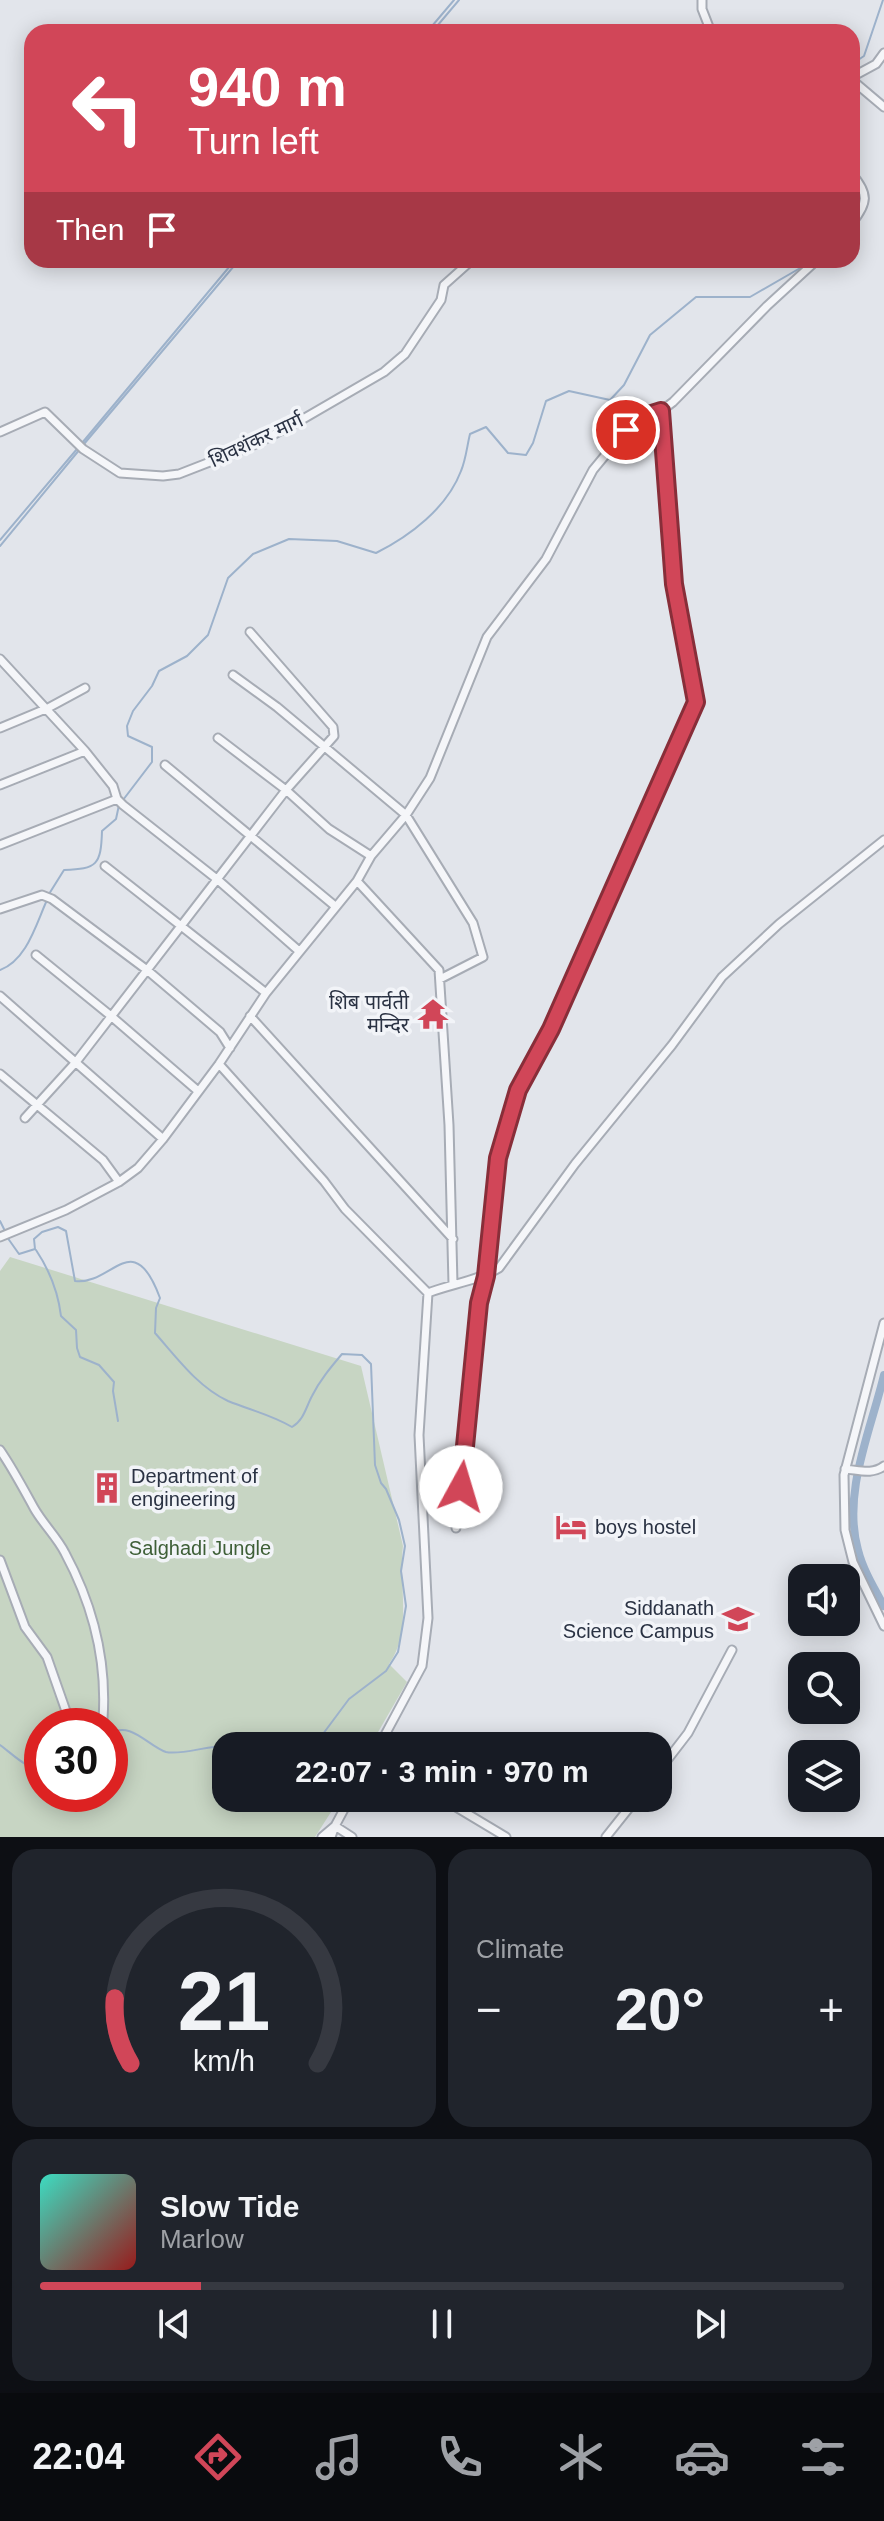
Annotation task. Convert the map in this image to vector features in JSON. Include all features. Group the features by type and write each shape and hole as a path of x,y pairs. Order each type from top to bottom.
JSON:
{"street":[{"path":"702,0 708,24"},
{"path":"860,73 876,64 884,53"},
{"path":"860,85 884,107"},
{"path":"860,185 865,200 860,213"},
{"name":"शिवशंकर मार्ग","path":"0,432 45,412 81,447 120,473 163,476 197,468 256,444 384,372 405,354 441,300 444,285 463,268"},
{"path":"0,1237 66,1210 119,1182 138,1168 163,1139 219,1064 266,993 357,881 371,856 406,815 430,778 487,637 546,559 593,470 626,430 642,417 661,411 673,402 808,268"},
{"path":"456,1528 479,1303 486,1276 498,1158 518,1090 551,1029 696,702 674,584 661,411"},
{"path":"25,1118 76,1062 286,790 334,736 333,727 250,632"},
{"path":"2,663 48,708 85,751 113,786 120,802 218,880 299,951"},
{"path":"233,675 277,707 406,815 473,923 483,957 440,979"},
{"path":"0,728 85,688"},
{"path":"218,738 286,790 329,829 371,856"},
{"path":"0,785 85,751"},
{"path":"165,765 335,906"},
{"path":"0,845 120,802"},
{"path":"428,1293 486,1276 499,1268 575,1164 672,1045 722,977 779,924 884,840"},
{"path":"105,866 266,993"},
{"path":"357,881 439,970 449,1125 453,1284"},
{"path":"0,909 42,895 52,899 147,970 220,1032 230,1048"},
{"path":"36,955 198,1091"},
{"path":"0,996 163,1139"},
{"path":"250,1016 453,1239"},
{"path":"219,1064 324,1181 345,1209 428,1293 419,1435 428,1618 422,1666 387,1732"},
{"path":"0,1074 103,1160 119,1182"},
{"path":"884,1323 848,1470 845,1530 853,1562 884,1626"},
{"path":"0,1450 35,1510 64,1551 83,1591 97,1636 105,1686 104,1708"},
{"path":"848,1470 879,1470 884,1466"},
{"path":"0,1560 25,1627 47,1657 65,1708"},
{"path":"672,1754 688,1733 732,1650"},
{"path":"331,1837 342,1812"},
{"path":"464,1812 506,1837"},
{"path":"606,1837 626,1812"},
{"path":"322,1837 335,1826"},
{"path":"335,1826 352,1837"}],"green space":[{"name":"Salghadi Jungle","path":"10,1257 361,1366 403,1546 403,1622 401,1637 389,1664 407,1682 378,1732 212,1732 212,1812 331,1812 315,1837 0,1837 0,1271"}],"waterway":[{"path":"434,24 454,0"},
{"path":"439,24 459,0"},
{"path":"860,59 864,56 883,0"},
{"path":"82,443 228,268"},
{"path":"84,444 232,268"},
{"path":"123,800 152,762 152,747 128,736 127,726 133,711 159,671 187,656 208,635 228,578 253,554 289,539 337,541 376,553 426,520 447,497 463,466 470,434 486,427 508,453 526,455 546,401 569,391 610,400 624,385 650,335 696,297 750,297 800,268"},
{"path":"0,540 77,449"},
{"path":"0,546 80,449"},
{"path":"49,894 64,870 84,868 95,863 102,831 116,819 119,805"},
{"path":"0,970 24,950 47,900"},
{"path":"0,1221 5,1231"},
{"path":"7,1237 19,1254 35,1249 34,1239 42,1232 58,1227 66,1231 75,1281 100,1276 121,1264 131,1262 141,1265 160,1298 156,1308 155,1333 188,1371 228,1401 292,1427 302,1417 312,1396 342,1354 362,1355 371,1364 375,1465 399,1520 405,1546 401,1571 406,1606 398,1652 386,1671 349,1699 324,1732"},
{"path":"36,1250 53,1282 61,1316 76,1330 80,1357 99,1365 114,1382 118,1421"},
{"path":"884,1375 860,1462 853,1506 860,1557 884,1606"},
{"path":"128,1731 166,1752 212,1747"},
{"path":"0,1745 24,1763"}],"place":[{"name":"शिब पार्वती मन्दिर","path":"433,1014"},
{"name":"Department of engineering","path":"107,1488"},
{"name":"boys hostel","path":"571,1527"},
{"name":"Siddanath Science Campus","path":"738,1619"}],"route":[{"path":"461,1487 479,1303 486,1276 498,1158 518,1090 551,1029 696,702 674,584 661,411 642,417 626,430"}]}
